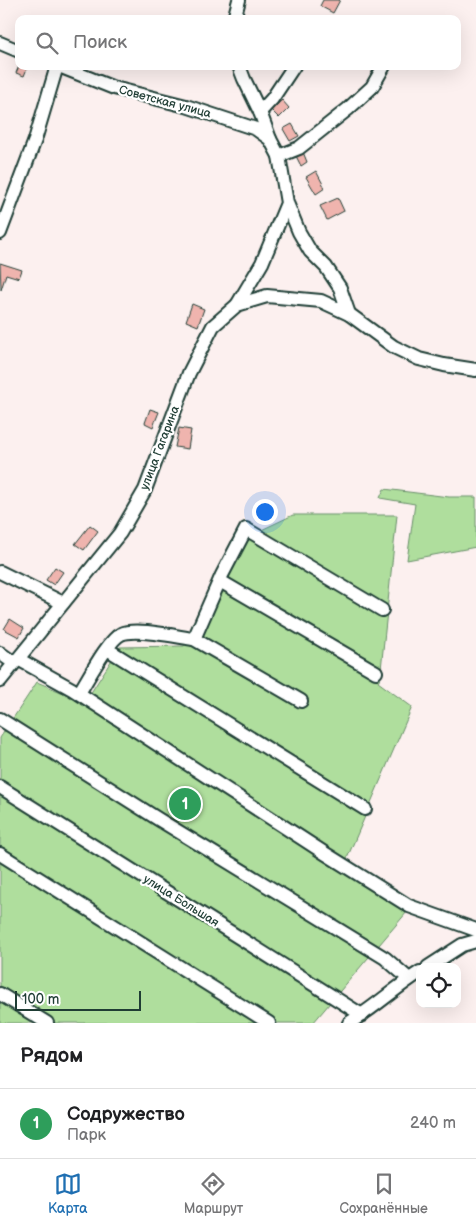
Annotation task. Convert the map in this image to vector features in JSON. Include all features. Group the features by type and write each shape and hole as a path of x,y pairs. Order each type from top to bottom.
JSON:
{"street":[{"path":"235,15 239,0"},
{"path":"0,43 15,49"},
{"name":"Советская улица","path":"0,233 35,140 57,70"},
{"name":"Советская улица","path":"68,70 114,88 186,106 256,129 270,139"},
{"path":"241,70 279,156 287,203 299,232 310,251 326,267 340,288 350,314"},
{"path":"260,112 272,99 291,70"},
{"path":"279,156 299,148 348,109 372,87 382,70"},
{"name":"улица Гагарина","path":"0,681 120,533 145,490 189,373 213,326 237,305 262,262 287,203"},
{"name":"улица Гагарина","path":"237,305 267,296 321,301 350,314 394,347 419,359 476,370"},
{"path":"194,639 246,529 382,610"},
{"path":"0,572 63,603"},
{"path":"220,581 376,672"},
{"path":"79,693 112,640 122,633 137,632 194,639 301,701"},
{"path":"107,649 365,809"},
{"path":"0,653 79,693 409,906 476,930"},
{"path":"0,719 158,819 385,958 409,979"},
{"name":"улица Большая","path":"0,787 362,1015"},
{"path":"0,854 269,1023"},
{"path":"434,963 462,945 476,941"},
{"path":"349,1023 416,975"},
{"path":"0,994 47,1023"}],"green space":[{"path":"384,489 449,497 476,497 476,547 407,560 415,504 380,498"},
{"path":"293,515 397,515 380,679 378,682 412,707 342,870 407,912 313,1023 0,1023 0,738 37,682 85,702 120,647 184,646 232,544"}],"building":[{"path":"323,0 340,0 333,13 320,6"},
{"path":"17,70 26,70 24,76 16,73"},
{"path":"282,100 289,108 279,118 271,110"},
{"path":"292,124 299,136 290,141 283,129"},
{"path":"303,152 307,162 301,166 296,156"},
{"path":"316,171 325,188 316,194 306,177"},
{"path":"338,198 344,211 327,220 320,206"},
{"path":"0,263 22,270 19,278 6,274 1,290"},
{"path":"192,304 204,309 198,326 186,321"},
{"path":"150,409 159,412 153,427 145,423"},
{"path":"179,428 191,430 188,449 175,447"},
{"path":"90,525 98,531 84,550 75,544"},
{"path":"55,567 63,572 54,585 46,580"},
{"path":"10,619 24,628 19,637 4,629"}],"place":[{"name":"Содружество","path":"185,804"}]}
